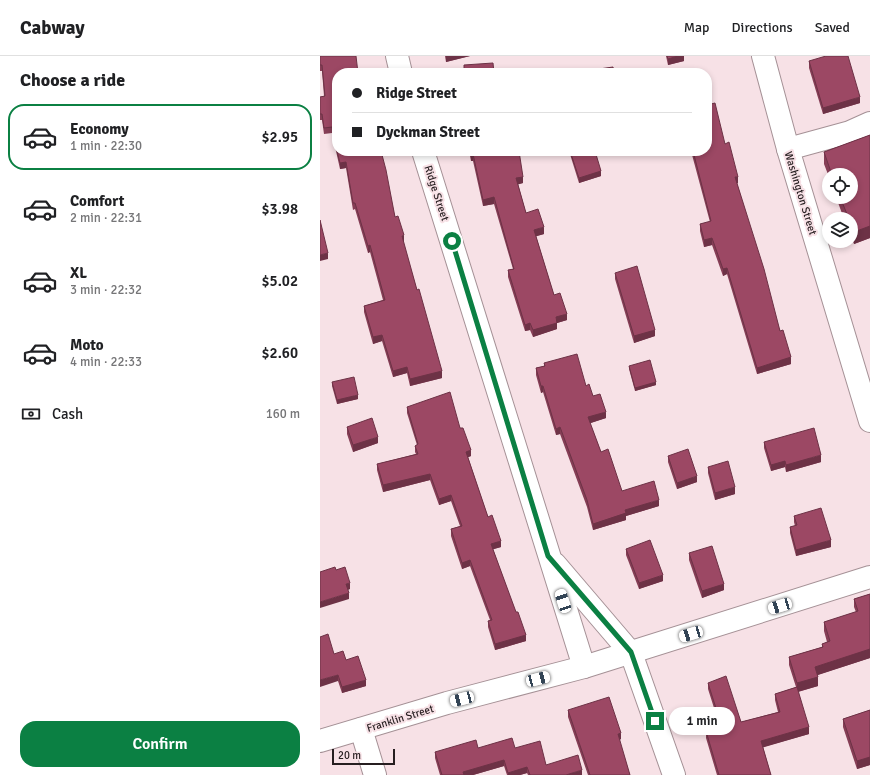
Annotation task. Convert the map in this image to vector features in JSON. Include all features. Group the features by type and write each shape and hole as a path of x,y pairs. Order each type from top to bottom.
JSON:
{"street":[{"path":"397,56 400,68"},
{"name":"Washington Street","path":"763,56 788,149 864,383 870,421"},
{"path":"788,149 850,132 870,123"},
{"name":"Ridge Street","path":"425,156 548,556 584,667"},
{"name":"Ridge Street","path":"548,556 631,652"},
{"name":"Franklin Street","path":"320,741 447,703 584,667 870,577"},
{"path":"631,652 674,775"},
{"path":"361,729 375,775"}],"building":[{"path":"320,56 356,56 357,68 332,68 332,127 324,128 322,114 320,114 320,97 325,96 322,65 320,65"},
{"path":"667,56 678,56 668,59"},
{"path":"826,56 848,56 860,97 823,108 809,61"},
{"path":"493,63 494,68 464,68 464,65"},
{"path":"715,103 725,144 729,142 738,177 735,177 764,269 780,331 783,330 791,357 757,368 727,268 723,269 712,238 704,240 700,224 711,221 694,156 712,156 712,104"},
{"path":"870,135 870,226 858,230 858,212 846,212 843,204 858,204 858,168 830,168 824,152"},
{"path":"338,156 382,156 395,217 398,216 404,235 402,236 417,290 419,289 442,371 410,379 407,367 393,371 382,335 373,337 364,306 385,300 370,245 368,246 355,203 353,203 346,162 340,163"},
{"path":"473,156 520,156 523,177 516,178 526,213 538,209 544,227 534,230 554,295 560,293 567,314 556,317 557,323 533,330 530,323 525,325 508,270 514,269 494,197 483,200"},
{"path":"572,156 596,156 601,171 579,178"},
{"path":"320,220 328,253 320,255"},
{"path":"637,266 655,330 634,336 615,273"},
{"path":"577,354 586,386 589,384 593,396 600,394 606,412 588,417 601,452 608,449 622,491 654,481 659,500 625,510 626,513 593,524 587,500 560,427 556,429 536,368 545,366 544,363"},
{"path":"650,360 656,382 635,388 629,366"},
{"path":"354,377 358,395 337,400 332,382"},
{"path":"450,392 460,428 463,428 471,450 466,452 488,517 492,515 501,541 491,544 526,635 495,644 488,621 492,620 470,560 462,563 451,529 462,526 451,495 439,499 430,474 383,485 377,464 418,454 415,446 418,444 407,407"},
{"path":"372,418 378,437 353,445 347,427"},
{"path":"814,428 821,455 786,465 785,461 771,465 764,442"},
{"path":"688,449 697,476 677,483 668,456"},
{"path":"728,461 735,487 715,493 708,467"},
{"path":"821,508 831,540 796,550 790,527 797,525 794,516"},
{"path":"650,540 663,575 639,583 626,549"},
{"path":"712,546 724,584 702,591 689,553"},
{"path":"335,567 336,570 345,567 350,583 346,584 349,593 320,602 320,572"},
{"path":"870,594 870,649 815,667 818,677 797,683 789,657 823,647 822,644 830,641 824,622 858,611 854,599"},
{"path":"328,634 334,654 343,651 346,660 358,656 366,680 342,687 338,675 320,680 320,637"},
{"path":"726,676 741,722 780,712 775,694 797,687 809,727 761,741 771,775 719,775 706,731 722,727 708,683"},
{"path":"609,697 621,733 618,734 630,775 590,775 568,710"},
{"path":"870,710 870,757 857,761 843,719"},
{"path":"512,738 515,748 540,741 546,765 578,755 582,770 566,775 530,775 527,767 508,773 504,760 463,772 464,775 442,775 435,752 476,740 478,748"}],"route":[{"path":"452,241 548,556 631,652 655,721"}]}
